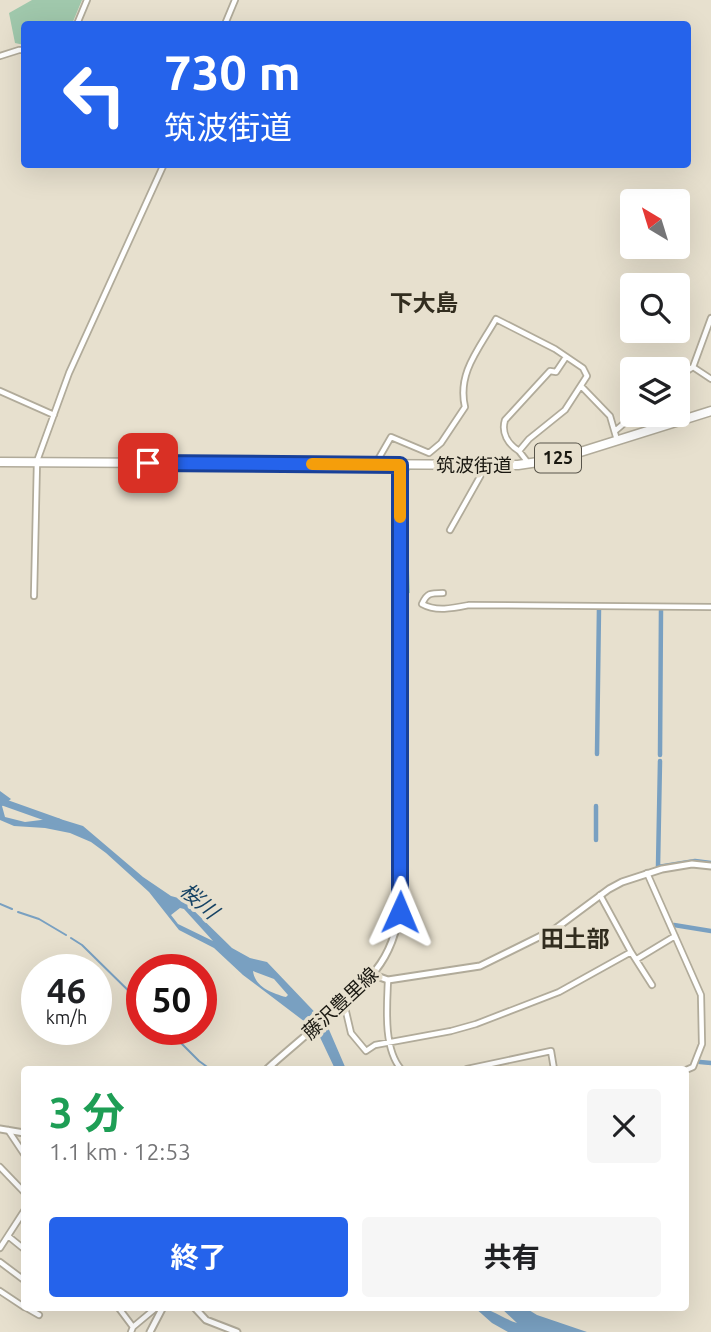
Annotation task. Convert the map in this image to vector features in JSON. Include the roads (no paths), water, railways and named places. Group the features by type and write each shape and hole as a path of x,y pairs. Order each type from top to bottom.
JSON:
{"highway":[{"name":"筑波街道","path":"0,462 529,464 558,459 616,435 711,413"}],"main road":[{"name":"藤沢豊里線","path":"270,1066 374,975 391,944 400,912 400,465"},
{"path":"374,975 388,980 468,969 493,961 555,929 622,882 647,873 692,864 711,866"},
{"path":"0,1129 21,1132"},
{"path":"150,1332 159,1311"},
{"path":"198,1311 206,1320 237,1332"}],"street":[{"path":"78,21 87,0"},
{"path":"226,21 235,0"},
{"path":"0,56 21,50"},
{"path":"34,596 37,461 69,373 162,168"},
{"path":"690,370 693,368 711,318"},
{"path":"375,465 391,437 429,453 441,443 465,407 462,393 465,373 496,319 566,357 586,372 587,376 565,410 529,439 519,451"},
{"path":"529,464 510,444 503,428 505,420 550,371 556,372 566,357"},
{"path":"693,368 711,379"},
{"path":"582,386 610,416 616,435"},
{"path":"0,391 54,415"},
{"path":"616,435 623,427"},
{"path":"450,530 486,465"},
{"path":"443,593 426,595 422,604 431,608 452,609 469,605 711,607"},
{"path":"647,873 701,995 702,1044 693,1068 689,1069"},
{"path":"600,895 652,985"},
{"path":"637,959 675,936"},
{"path":"342,1004 351,1033 366,1051 375,1045 476,1024 559,992 631,952"},
{"path":"388,980 390,1042 398,1066"},
{"path":"481,1066 551,1051 554,1066"},
{"path":"8,1130 21,1150"},
{"path":"0,1167 21,1189"},
{"path":"0,1248 21,1216"},
{"path":"8,1236 21,1247"},
{"path":"0,1262 21,1278"},
{"path":"0,1291 21,1304"},
{"path":"32,1311 39,1315"},
{"path":"120,1311 132,1330 156,1311"}],"water":[{"path":"0,791 11,799 2,806 5,817 25,822 57,818 83,826 143,877 171,896 182,899 232,948 250,958 267,962 327,1025 345,1066 334,1066 317,1031 243,975 214,948 179,930 149,892 91,842 70,833 14,826 0,820","holes":["180,908 184,909 213,941 178,924 171,915","253,971 274,979 288,995 286,997 265,988 254,977"]},
{"path":"478,1311 490,1311 517,1323 504,1311 530,1311 587,1332 508,1332"}],"waterway":[{"path":"597,754 599,608"},
{"path":"660,755 661,609"},
{"path":"660,761 658,867 695,861 711,863"},
{"name":"桜川","path":"0,801 59,822"},
{"path":"596,806 596,840"},
{"path":"0,904 12,909"},
{"path":"18,912 39,919 66,935"},
{"path":"674,925 711,931"},
{"path":"71,938 82,945 126,988"},
{"path":"183,1045 206,1066"},
{"path":"700,1062 711,1063"}],"district":[{"name":"下大島","path":"424,303"},
{"name":"田土部","path":"575,939"}]}
